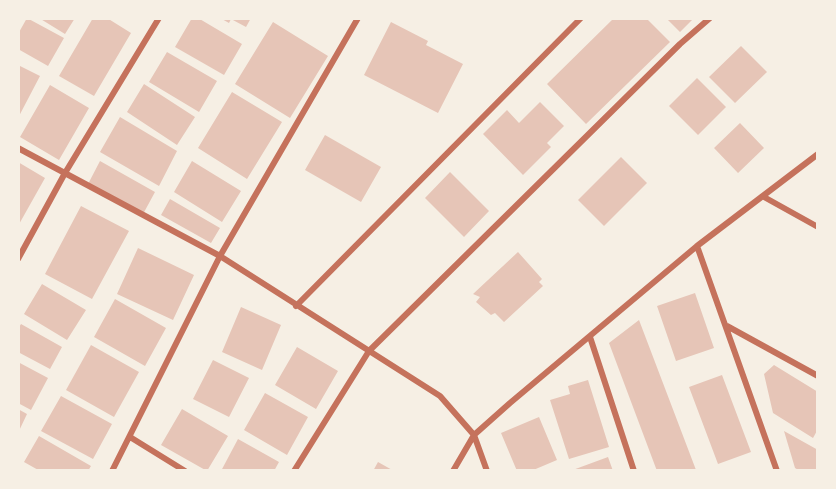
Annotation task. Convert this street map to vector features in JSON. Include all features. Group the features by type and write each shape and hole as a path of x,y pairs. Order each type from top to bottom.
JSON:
{"street":[{"path":"18,259 65,173 159,18"},
{"path":"112,471 220,256 358,18"},
{"path":"294,471 369,351 680,44 710,18"},
{"path":"296,306 577,19"},
{"path":"18,148 220,256 440,396 474,435 487,471"},
{"path":"453,471 474,435 697,246 818,154"},
{"path":"764,197 818,227"},
{"path":"697,246 777,471"},
{"path":"727,326 818,376"},
{"path":"590,337 634,471"},
{"path":"130,437 185,471"}],"building":[{"path":"27,18 64,38 48,66 18,49 18,34"},
{"path":"39,18 75,18 65,34"},
{"path":"93,18 107,18 131,33 94,96 59,76"},
{"path":"192,18 198,18 242,44 224,75 175,47"},
{"path":"220,18 251,18 246,27 231,19 229,23"},
{"path":"614,18 646,18 670,42 586,124 547,84"},
{"path":"666,18 694,18 680,32"},
{"path":"273,22 328,56 290,118 235,84"},
{"path":"391,22 428,41 426,45 463,64 438,113 364,75"},
{"path":"741,46 767,72 735,103 709,77"},
{"path":"167,52 217,81 199,112 149,82"},
{"path":"18,65 40,76 18,118"},
{"path":"697,78 726,107 698,135 669,106"},
{"path":"144,84 195,117 177,145 127,112"},
{"path":"50,85 89,108 59,160 20,137"},
{"path":"232,92 282,122 247,179 198,148"},
{"path":"540,102 564,126 547,143 551,147 523,175 483,134 507,110 519,123"},
{"path":"120,117 177,151 159,186 100,152"},
{"path":"740,123 764,148 738,173 714,148"},
{"path":"325,135 381,167 361,202 305,170"},
{"path":"621,157 647,183 604,226 578,200"},
{"path":"100,161 155,192 142,216 87,186"},
{"path":"192,161 241,191 222,222 174,192"},
{"path":"18,162 45,178 18,226"},
{"path":"450,172 489,211 464,237 425,198"},
{"path":"170,199 220,228 211,243 161,215"},
{"path":"81,206 129,231 92,299 45,274"},
{"path":"138,248 194,275 173,320 117,294"},
{"path":"518,252 542,279 539,282 543,286 504,322 495,313 491,315 476,302 480,297 473,294"},
{"path":"42,284 86,310 67,340 24,314"},
{"path":"695,293 714,348 676,361 657,306"},
{"path":"115,299 166,328 145,366 94,337"},
{"path":"241,307 281,325 262,370 222,352"},
{"path":"639,320 696,470 694,471 657,471 609,343"},
{"path":"21,324 62,347 50,369 18,352 18,329"},
{"path":"91,345 139,372 114,417 66,390"},
{"path":"297,347 338,371 316,409 275,385"},
{"path":"213,360 249,378 229,417 193,399"},
{"path":"18,362 48,378 31,410 18,403"},
{"path":"774,365 818,392 818,429 813,438 773,413 764,374"},
{"path":"722,375 751,452 718,464 689,387"},
{"path":"588,380 609,447 569,459 550,400 570,394 568,386"},
{"path":"265,393 308,417 287,455 244,430"},
{"path":"61,396 112,424 93,459 41,431"},
{"path":"18,409 27,414 18,433"},
{"path":"182,409 228,436 207,471 161,445"},
{"path":"539,417 557,460 531,471 517,471 501,433"},
{"path":"784,431 818,450 818,471 800,471 795,468"},
{"path":"39,436 91,466 88,471 40,471 24,462"},
{"path":"238,439 279,462 274,471 221,471"},
{"path":"608,457 613,471 570,471"},
{"path":"378,462 394,471 373,471"}]}
